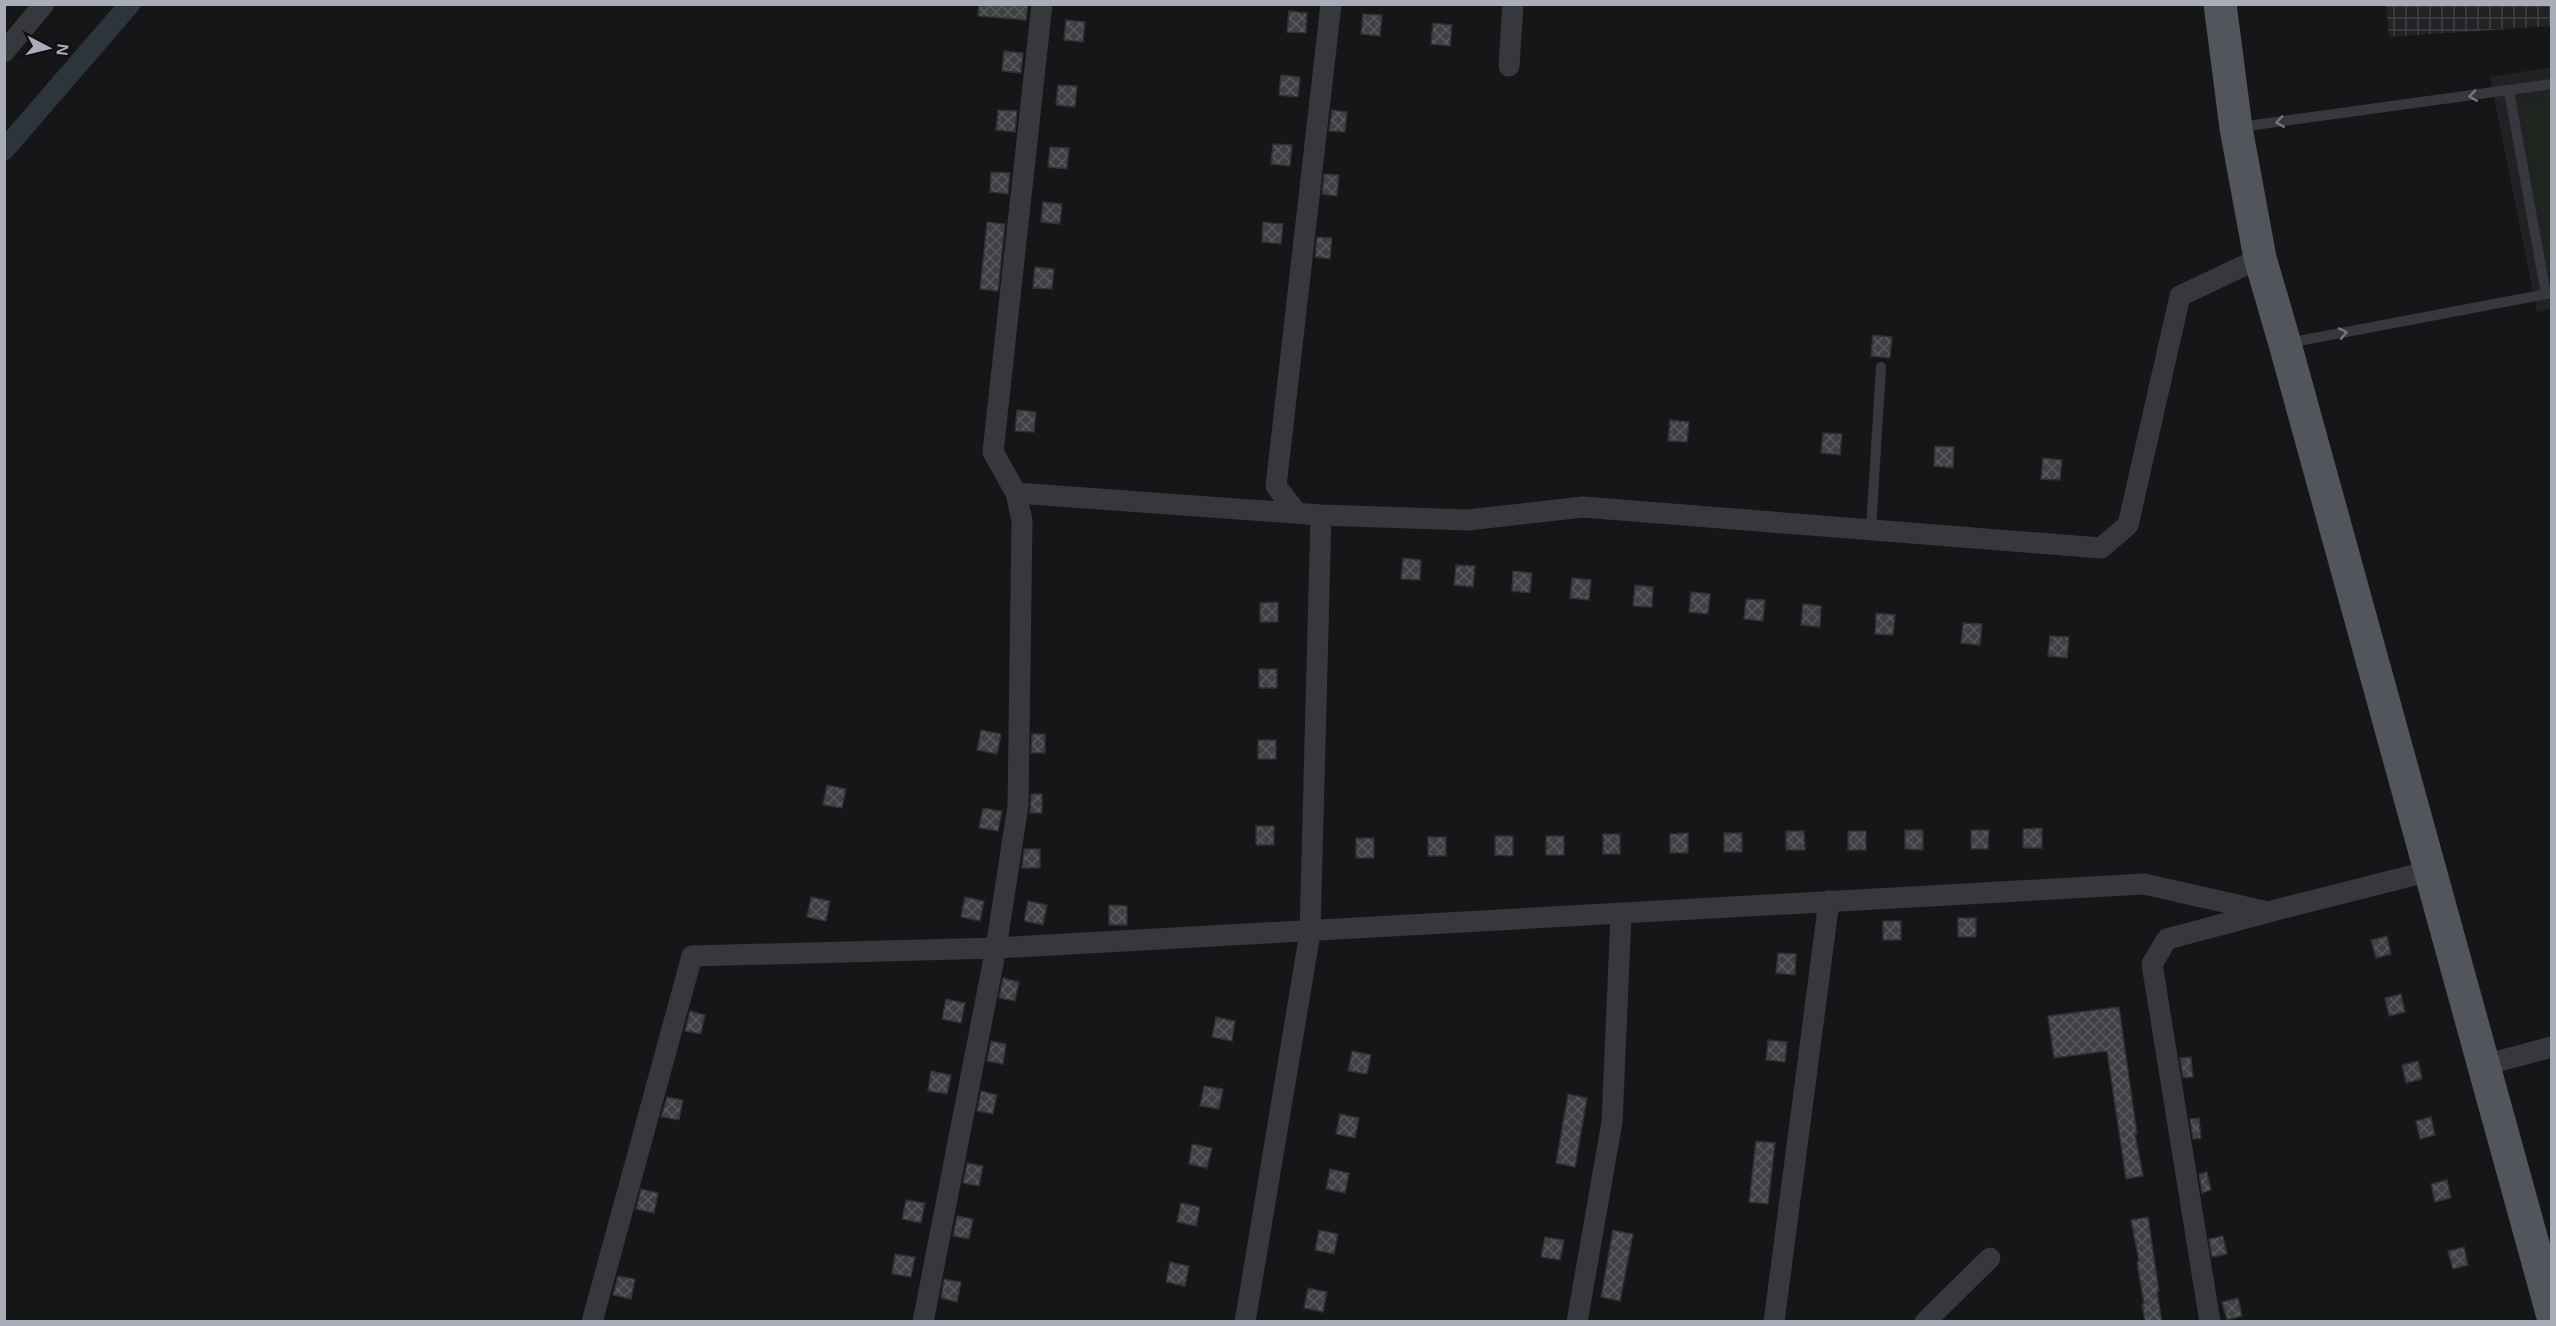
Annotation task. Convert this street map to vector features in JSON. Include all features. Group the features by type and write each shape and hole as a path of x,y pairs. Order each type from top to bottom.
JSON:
{"main road":[{"path":"2220,4 2236,128 2259,258 2285,344 2552,1313"}],"street":[{"path":"4,52 44,4"},
{"path":"923,1322 996,948 1018,806 1022,519 1016,493 993,452 1042,4"},
{"path":"1296,512 1276,486 1331,4"},
{"path":"1509,66 1514,4"},
{"path":"1016,493 1321,515 1468,520 1583,507 2101,548 2127,525 2180,296 2259,258"},
{"path":"1245,1322 1310,933 1321,515"},
{"path":"2210,1322 2152,964 2167,939 2430,872"},
{"path":"592,1322 692,956 996,948 1310,933 2144,884 2268,912"},
{"path":"1774,1322 1829,901"},
{"path":"1577,1322 1612,1122 1621,915"},
{"path":"2484,1065 2552,1047"},
{"path":"1925,1322 1990,1258"}],"lane":[{"path":"2236,128 2552,84"},
{"path":"2285,344 2549,294 2509,91"},
{"path":"1871,529 1881,367"}],"shaded area":[{"path":"2386,5 2551,5 2551,26 2389,37"},
{"path":"2551,67 2551,309 2537,312 2490,77"},
{"path":"2551,101 2552,257 2549,258 2522,106"}],"building":[{"path":"979,4 1028,4 1026,20 978,16"},
{"path":"1289,11 1307,13 1306,33 1287,32"},
{"path":"1363,14 1382,15 1380,36 1361,34"},
{"path":"1066,20 1085,22 1083,42 1064,40"},
{"path":"1433,23 1452,25 1450,46 1431,44"},
{"path":"1004,51 1023,53 1021,73 1002,71"},
{"path":"1281,75 1300,77 1298,97 1279,95"},
{"path":"1058,85 1077,86 1075,107 1056,105"},
{"path":"998,110 1017,111 1015,132 996,130"},
{"path":"1332,110 1347,112 1345,132 1329,131"},
{"path":"1273,144 1292,145 1290,166 1271,164"},
{"path":"1050,147 1069,148 1067,169 1048,167"},
{"path":"991,172 1010,173 1008,194 990,192"},
{"path":"1324,174 1339,175 1337,196 1322,194"},
{"path":"1043,202 1062,204 1060,224 1041,222"},
{"path":"987,222 1005,224 998,291 980,289"},
{"path":"1263,222 1283,224 1281,244 1262,242"},
{"path":"1317,237 1332,238 1330,259 1315,257"},
{"path":"1035,267 1054,269 1052,289 1033,288"},
{"path":"1873,335 1892,337 1890,358 1871,356"},
{"path":"1017,410 1036,412 1034,432 1015,431"},
{"path":"1670,420 1689,422 1687,442 1668,441"},
{"path":"1823,433 1842,434 1840,455 1821,453"},
{"path":"1935,446 1954,447 1953,468 1934,466"},
{"path":"2043,458 2062,460 2060,480 2041,479"},
{"path":"1403,558 1421,560 1420,580 1401,579"},
{"path":"1456,565 1475,566 1473,587 1454,585"},
{"path":"1513,571 1532,573 1530,593 1512,591"},
{"path":"1572,578 1591,580 1589,600 1570,598"},
{"path":"1635,585 1653,587 1652,607 1633,606"},
{"path":"1691,592 1710,594 1708,614 1689,612"},
{"path":"1746,599 1765,600 1763,621 1744,619"},
{"path":"1278,602 1278,622 1260,622 1260,603"},
{"path":"1803,604 1821,606 1820,627 1801,625"},
{"path":"1876,613 1895,615 1893,635 1875,634"},
{"path":"1963,623 1982,624 1980,645 1961,643"},
{"path":"2050,636 2069,637 2067,658 2048,656"},
{"path":"1259,669 1277,669 1277,688 1259,688"},
{"path":"981,730 1001,734 997,754 977,750"},
{"path":"1032,734 1045,734 1045,753 1031,753"},
{"path":"1258,740 1276,740 1276,759 1258,759"},
{"path":"827,785 846,789 842,808 823,805"},
{"path":"1031,794 1042,794 1042,813 1030,813"},
{"path":"983,808 1002,811 998,831 979,828"},
{"path":"1256,826 1274,826 1274,845 1256,845"},
{"path":"2042,828 2042,848 2023,848 2023,829"},
{"path":"1905,830 1923,830 1923,850 1905,849"},
{"path":"1971,830 1989,830 1988,849 1971,849"},
{"path":"1786,831 1804,831 1805,850 1786,850"},
{"path":"1848,831 1866,831 1866,850 1848,850"},
{"path":"1688,833 1688,853 1670,853 1670,834"},
{"path":"1724,833 1742,833 1742,852 1724,852"},
{"path":"1603,834 1620,834 1620,854 1603,854"},
{"path":"1495,836 1513,836 1513,856 1495,855"},
{"path":"1546,836 1564,836 1564,855 1546,855"},
{"path":"1428,837 1446,837 1446,856 1428,856"},
{"path":"1356,838 1374,838 1374,858 1356,858"},
{"path":"1024,849 1040,849 1040,868 1022,868"},
{"path":"811,897 830,901 826,921 807,917"},
{"path":"965,897 984,901 980,921 961,917"},
{"path":"1028,901 1047,905 1043,925 1024,921"},
{"path":"1109,905 1127,906 1127,925 1109,925"},
{"path":"1958,918 1976,918 1976,937 1958,937"},
{"path":"1883,921 1901,921 1901,940 1883,940"},
{"path":"2387,936 2391,954 2376,958 2371,940"},
{"path":"1778,953 1796,954 1795,975 1776,973"},
{"path":"1003,978 1019,982 1015,1001 999,998"},
{"path":"2401,994 2405,1012 2389,1016 2385,998"},
{"path":"946,999 965,1003 961,1023 942,1019"},
{"path":"2119,1007 2137,1134 2135,1134 2143,1176 2126,1179 2107,1051 2054,1058 2048,1016"},
{"path":"690,1011 705,1015 701,1034 685,1031"},
{"path":"1216,1017 1235,1021 1232,1041 1212,1037"},
{"path":"1768,1040 1787,1042 1785,1062 1766,1060"},
{"path":"991,1041 1006,1044 1003,1064 987,1061"},
{"path":"1352,1051 1371,1055 1367,1074 1348,1071"},
{"path":"2191,1057 2193,1077 2183,1078 2180,1058"},
{"path":"2418,1061 2422,1079 2406,1083 2402,1065"},
{"path":"931,1071 951,1075 947,1094 928,1091"},
{"path":"1204,1086 1223,1089 1219,1109 1200,1106"},
{"path":"981,1091 997,1095 993,1114 977,1111"},
{"path":"1568,1094 1587,1098 1575,1167 1556,1163"},
{"path":"667,1097 683,1100 679,1120 661,1117"},
{"path":"1340,1114 1359,1118 1355,1138 1336,1134"},
{"path":"2431,1117 2435,1135 2420,1139 2416,1121"},
{"path":"2199,1118 2201,1138 2193,1139 2190,1119"},
{"path":"1756,1141 1775,1143 1768,1204 1749,1202"},
{"path":"1192,1144 1212,1148 1207,1168 1189,1164"},
{"path":"967,1163 983,1166 979,1186 963,1183"},
{"path":"1330,1169 1349,1173 1345,1193 1326,1189"},
{"path":"2207,1172 2211,1190 2202,1193 2199,1174"},
{"path":"2447,1180 2451,1198 2435,1202 2431,1184"},
{"path":"641,1189 658,1193 654,1213 636,1209"},
{"path":"906,1200 925,1203 921,1223 902,1219"},
{"path":"1181,1203 1200,1207 1196,1226 1177,1222"},
{"path":"957,1216 973,1219 969,1239 953,1236"},
{"path":"2148,1217 2162,1322 2145,1322 2142,1304 2144,1304 2137,1262 2139,1261 2131,1220"},
{"path":"1319,1230 1338,1234 1334,1254 1315,1250"},
{"path":"1613,1230 1633,1234 1620,1301 1601,1297"},
{"path":"2223,1236 2227,1254 2212,1257 2209,1239"},
{"path":"1545,1237 1564,1240 1560,1260 1541,1257"},
{"path":"2464,1247 2468,1265 2453,1269 2448,1251"},
{"path":"895,1254 915,1257 911,1277 892,1274"},
{"path":"1170,1262 1189,1266 1185,1286 1166,1282"},
{"path":"618,1276 635,1279 631,1299 613,1295"},
{"path":"944,1279 961,1282 957,1302 941,1298"},
{"path":"1308,1288 1327,1292 1323,1312 1304,1308"},
{"path":"2238,1298 2242,1316 2227,1320 2222,1302"}],"waterway":[{"path":"4,150 130,4"}]}
